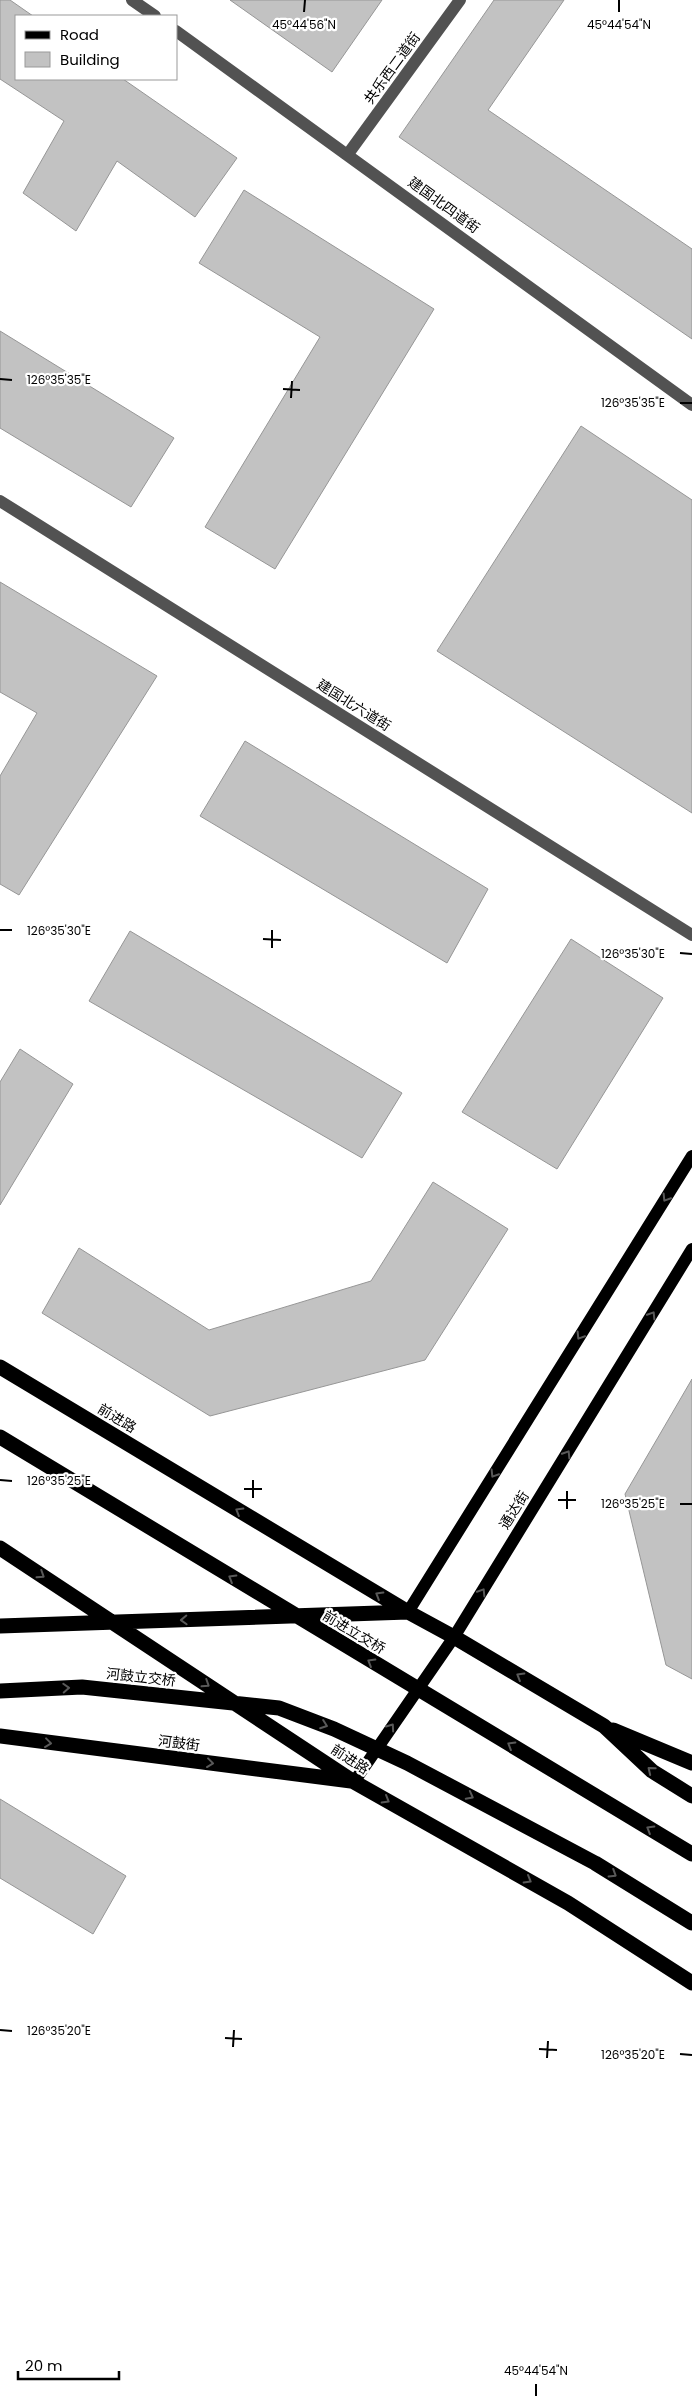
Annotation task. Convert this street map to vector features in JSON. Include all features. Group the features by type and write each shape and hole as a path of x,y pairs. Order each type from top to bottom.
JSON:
{"highway":[{"name":"前进路","path":"0,1367 408,1612 454,1636 604,1726 692,1763"},
{"name":"前进立交桥","path":"0,1437 692,1854"},
{"name":"前进路","path":"0,1548 354,1782 568,1903 692,1983"},
{"path":"0,1626 408,1612"},
{"name":"河鼓立交桥","path":"0,1691 82,1687 279,1708 334,1729 407,1762 595,1863 692,1924"},
{"name":"前进路","path":"604,1726 652,1772 692,1796"},
{"name":"河鼓街","path":"0,1736 354,1782"}],"main road":[{"path":"408,1612 692,1156"},
{"name":"通达街","path":"354,1782 454,1636 692,1249"}],"street":[{"path":"132,0 154,15"},
{"name":"共乐西二道街","path":"348,154 460,0"},
{"name":"建国北四道街","path":"178,32 692,405"},
{"name":"建国北六道街","path":"0,501 692,935"}],"building":[{"path":"0,0 10,0 32,15 15,15 15,80 124,80 237,158 195,217 117,161 76,231 23,193 64,121 0,79"},
{"path":"230,0 382,0 332,72"},
{"path":"494,0 564,0 488,110 692,249 692,339 399,137"},
{"path":"244,190 434,309 275,569 205,527 320,337 199,263"},
{"path":"0,331 174,438 131,507 0,428"},
{"path":"581,426 692,500 692,813 437,651"},
{"path":"0,582 157,676 19,895 0,884 0,776 37,713 0,692"},
{"path":"245,741 488,889 447,963 200,816"},
{"path":"130,931 402,1093 362,1158 89,1001"},
{"path":"571,939 663,998 557,1169 462,1112"},
{"path":"20,1049 73,1084 0,1205 0,1082"},
{"path":"433,1182 508,1229 425,1360 210,1416 42,1313 79,1248 209,1330 371,1281"},
{"path":"692,1379 692,1679 666,1665 625,1494"},
{"path":"0,1799 126,1876 93,1934 0,1878"}]}
